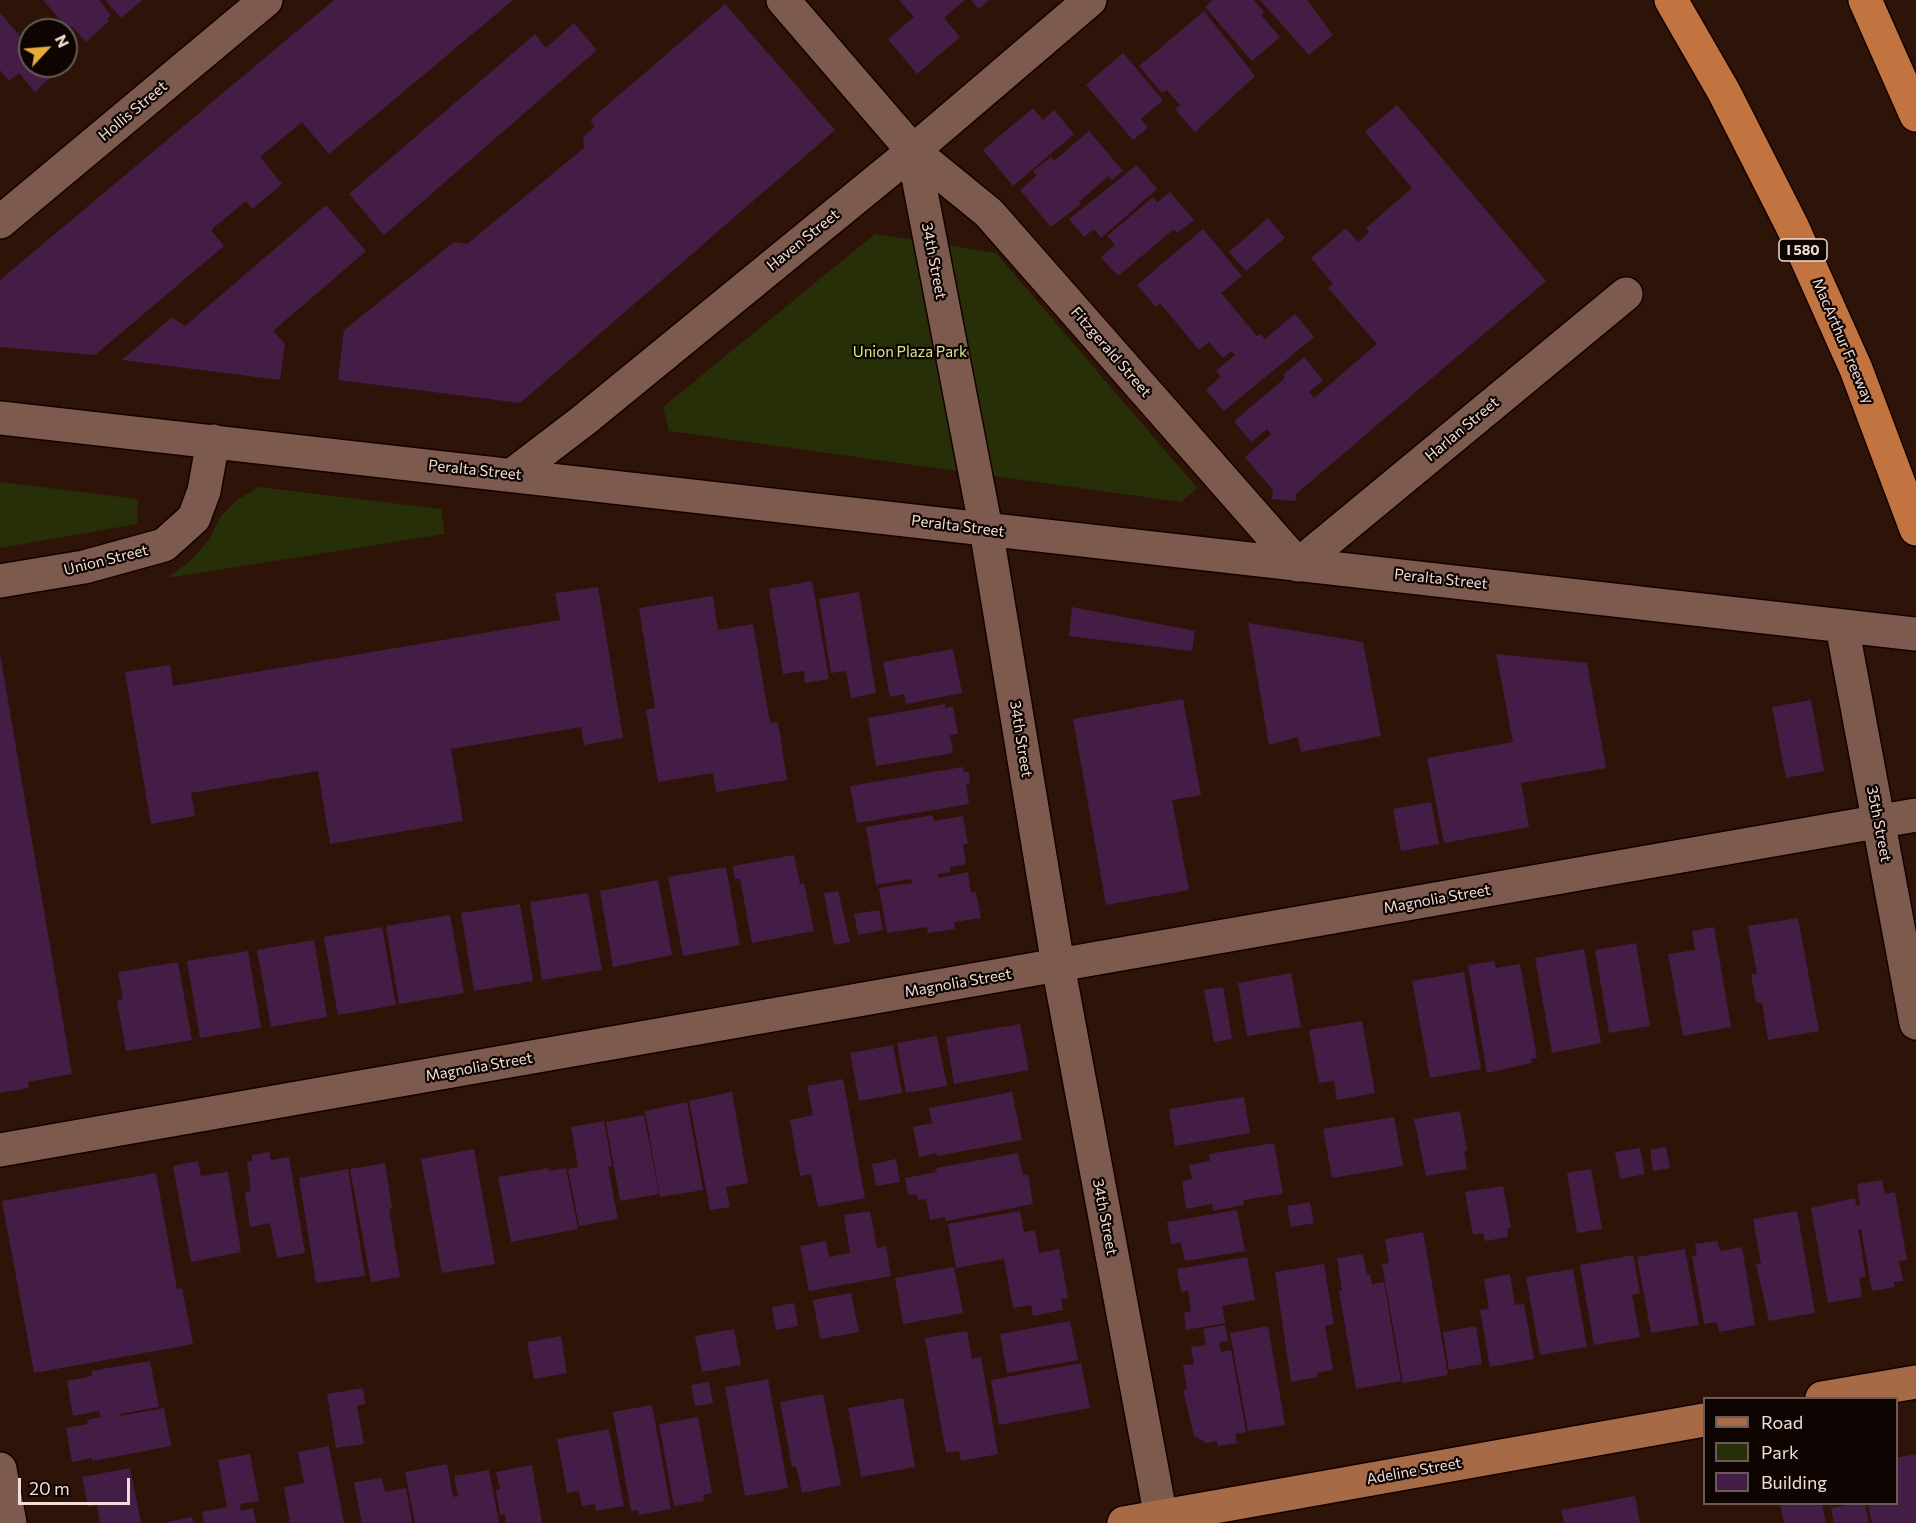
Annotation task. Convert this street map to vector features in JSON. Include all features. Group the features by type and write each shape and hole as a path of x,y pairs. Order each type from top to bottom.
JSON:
{"highway":[{"name":"MacArthur Freeway","path":"1671,0 1724,92 1792,226 1857,369 1913,521"},
{"path":"1865,0 1916,115"}],"main road":[{"path":"1828,1397 1916,1382"},
{"name":"Adeline Street","path":"1124,1523 1161,1520 1703,1420"}],"street":[{"name":"Hollis Street","path":"0,222 266,0"},
{"name":"34th Street","path":"783,0 912,150 986,529 1058,965 1161,1520"},
{"name":"Haven Street","path":"512,475 584,420 1090,0"},
{"name":"Fitzgerald Street","path":"912,150 989,213 1298,565"},
{"name":"Harlan Street","path":"1298,565 1626,294"},
{"name":"Peralta Street","path":"0,418 1916,634"},
{"name":"Union Street","path":"0,581 84,567 164,545 194,518 204,491 213,441"},
{"name":"35th Street","path":"1842,626 1916,1023"},
{"name":"Magnolia Street","path":"0,1150 1916,815"},
{"path":"0,1469 10,1523"}],"green space":[{"name":"Union Plaza Park","path":"875,234 996,253 1197,488 1181,502 669,431 663,407"},
{"path":"0,482 138,499 137,524 0,548"},
{"path":"259,487 441,509 445,534 167,578 189,562 209,540 221,516 237,500"}],"building":[{"path":"43,0 99,0 111,15 107,19 109,21 86,42 78,33 78,18 59,18"},
{"path":"105,0 142,0 121,18"},
{"path":"334,0 513,0 329,154 302,122 260,157 282,184 252,209 246,201 211,230 224,246 95,355 0,347 0,280"},
{"path":"899,0 965,0 944,18 960,37 917,74 888,39 914,17"},
{"path":"971,0 989,0 979,9"},
{"path":"1213,0 1254,0 1264,12 1261,15 1280,37 1252,61 1205,7"},
{"path":"1260,0 1307,0 1333,35 1309,55"},
{"path":"725,4 835,130 520,403 338,380 344,330 454,242 467,244 584,148 583,137 595,126 590,120"},
{"path":"1204,11 1255,76 1195,132 1175,109 1180,105 1167,90 1162,93 1139,66"},
{"path":"0,13 18,34 18,74 9,81 0,70"},
{"path":"574,23 597,50 384,235 349,194 535,34 546,48"},
{"path":"1123,53 1163,100 1141,119 1148,128 1133,140 1086,85"},
{"path":"23,78 50,78 35,92"},
{"path":"1397,105 1546,281 1296,494 1296,501 1272,499 1273,490 1245,457 1271,434 1267,429 1251,442 1234,421 1285,378 1283,375 1304,357 1323,380 1309,392 1314,398 1377,344 1328,288 1333,284 1311,258 1346,228 1358,242 1369,232 1366,228 1412,188 1365,132"},
{"path":"1033,108 1043,120 1054,110 1074,134 1013,186 983,150"},
{"path":"1089,131 1123,171 1112,180 1108,176 1079,202 1081,204 1051,227 1020,190 1037,175 1033,171 1051,157 1054,161"},
{"path":"1137,165 1157,189 1101,238 1094,229 1084,237 1069,219"},
{"path":"1170,192 1194,220 1177,233 1174,229 1118,276 1101,257 1115,245 1107,236 1153,197 1157,202"},
{"path":"326,205 366,251 273,331 285,344 280,380 122,360 172,317 185,326"},
{"path":"1268,218 1285,238 1246,271 1229,252"},
{"path":"1203,229 1242,276 1221,293 1257,336 1260,334 1265,339 1295,314 1314,337 1224,411 1206,390 1221,376 1216,371 1235,355 1231,351 1223,358 1209,342 1199,350 1160,303 1156,307 1137,285"},
{"path":"812,581 829,679 805,683 804,671 783,674 769,589"},
{"path":"598,587 623,738 584,745 581,727 451,749 463,821 330,844 318,771 191,793 195,816 151,824 125,672 170,665 173,686 560,620 555,593"},
{"path":"859,592 876,693 851,698 846,671 831,673 819,599"},
{"path":"713,596 718,630 753,624 770,723 778,722 787,780 716,792 713,773 658,782 646,710 655,708 639,608"},
{"path":"1072,607 1195,631 1192,651 1069,636"},
{"path":"1248,623 1363,642 1381,736 1301,752 1298,737 1269,745"},
{"path":"953,649 962,693 906,704 904,694 890,697 883,662"},
{"path":"0,654 72,1074 28,1082 29,1088 0,1093"},
{"path":"1496,654 1587,663 1606,768 1521,783 1529,827 1444,843 1427,758 1513,742"},
{"path":"1183,699 1201,795 1172,800 1189,890 1106,905 1073,719"},
{"path":"1811,700 1824,771 1786,778 1772,707"},
{"path":"945,704 945,708 953,706 958,734 950,735 953,753 876,766 868,718"},
{"path":"963,767 964,772 969,772 970,783 966,784 969,804 857,823 850,786"},
{"path":"1431,802 1439,844 1401,851 1393,809"},
{"path":"933,815 934,821 963,816 968,844 963,844 966,864 950,867 950,872 938,874 939,878 968,872 971,893 976,892 981,918 954,922 955,929 928,933 927,927 887,933 879,888 912,883 911,879 876,885 866,827"},
{"path":"794,855 800,884 804,883 814,931 752,943 740,879 735,879 733,866"},
{"path":"726,867 740,945 683,956 668,877"},
{"path":"658,880 672,955 613,967 600,891"},
{"path":"838,891 850,942 834,945 824,893"},
{"path":"588,893 602,970 542,980 530,902"},
{"path":"520,904 533,981 474,991 461,913"},
{"path":"879,910 883,930 858,935 854,914"},
{"path":"450,915 464,993 399,1004 386,926"},
{"path":"1798,918 1819,1031 1768,1040 1762,1003 1756,1003 1751,974 1757,974 1748,926"},
{"path":"382,927 396,1005 338,1015 324,937"},
{"path":"1714,927 1731,1027 1683,1036 1668,954 1695,950 1692,931"},
{"path":"314,940 327,1017 271,1027 257,950"},
{"path":"1636,943 1650,1026 1609,1033 1595,950"},
{"path":"1584,949 1601,1043 1552,1053 1535,958"},
{"path":"248,951 261,1028 200,1038 187,961"},
{"path":"1494,961 1496,968 1520,964 1537,1058 1531,1059 1532,1063 1487,1073 1468,965"},
{"path":"178,962 192,1040 126,1051 117,1001 123,999 118,972"},
{"path":"1464,972 1481,1069 1430,1078 1412,981"},
{"path":"1291,973 1301,1027 1247,1036 1238,983"},
{"path":"1223,987 1232,1039 1214,1042 1204,990"},
{"path":"1362,1021 1375,1093 1337,1100 1334,1081 1319,1083 1309,1030"},
{"path":"1020,1024 1029,1070 954,1084 946,1037"},
{"path":"937,1036 947,1086 906,1093 897,1043"},
{"path":"893,1045 902,1093 859,1101 850,1053"},
{"path":"843,1079 865,1198 818,1207 811,1174 800,1176 790,1120 813,1115 807,1086"},
{"path":"732,1092 748,1183 726,1187 730,1207 710,1210 689,1101"},
{"path":"1012,1092 1022,1140 937,1156 937,1153 919,1157 913,1127 932,1123 929,1108"},
{"path":"1244,1097 1250,1133 1175,1146 1169,1109"},
{"path":"687,1102 703,1190 660,1197 645,1111"},
{"path":"1460,1111 1467,1151 1464,1151 1467,1169 1426,1176 1414,1119"},
{"path":"644,1115 659,1194 620,1201 606,1122"},
{"path":"1394,1117 1403,1166 1332,1178 1323,1129"},
{"path":"604,1121 612,1166 608,1167 618,1219 579,1226 568,1169 578,1167 571,1127"},
{"path":"1274,1143 1283,1194 1243,1200 1244,1205 1213,1211 1212,1204 1186,1209 1182,1181 1192,1179 1189,1165 1210,1161 1209,1154"},
{"path":"1666,1147 1670,1168 1653,1171 1650,1150"},
{"path":"1640,1148 1645,1174 1620,1179 1615,1152"},
{"path":"474,1149 495,1264 442,1273 421,1159"},
{"path":"269,1152 271,1160 289,1157 305,1253 277,1258 270,1223 250,1227 245,1192 251,1191 247,1162 252,1161 252,1155"},
{"path":"1018,1153 1023,1175 1028,1174 1033,1204 946,1221 945,1217 930,1220 926,1199 918,1200 917,1194 908,1195 905,1178 937,1172 936,1168"},
{"path":"896,1159 900,1182 876,1186 872,1164"},
{"path":"198,1161 201,1176 228,1172 241,1252 191,1262 173,1166"},
{"path":"385,1163 392,1208 389,1209 400,1277 371,1282 350,1169"},
{"path":"548,1168 549,1171 566,1168 578,1229 511,1242 498,1177"},
{"path":"348,1169 365,1276 316,1283 299,1178"},
{"path":"1591,1169 1602,1229 1577,1233 1567,1173"},
{"path":"156,1173 177,1289 182,1288 193,1344 34,1373 2,1201"},
{"path":"1882,1180 1885,1194 1895,1192 1907,1260 1899,1261 1903,1281 1894,1282 1895,1287 1872,1291 1861,1229 1858,1229 1866,1277 1859,1278 1862,1297 1828,1303 1811,1208 1855,1198 1856,1205 1860,1205 1857,1184"},
{"path":"1503,1186 1511,1228 1507,1229 1508,1237 1485,1241 1483,1233 1473,1235 1465,1192"},
{"path":"1310,1202 1314,1223 1291,1227 1287,1206"},
{"path":"1237,1210 1245,1251 1185,1261 1181,1243 1171,1244 1167,1222"},
{"path":"870,1211 877,1248 886,1246 891,1276 809,1291 800,1246 826,1241 829,1257 850,1253 844,1215"},
{"path":"1020,1211 1024,1232 1035,1230 1039,1253 1059,1249 1068,1298 1061,1299 1063,1310 1033,1316 1031,1305 1013,1308 1004,1259 956,1268 948,1224"},
{"path":"1797,1211 1815,1313 1769,1321 1756,1264 1761,1264 1753,1219"},
{"path":"1423,1232 1448,1375 1403,1383 1382,1264 1389,1263 1385,1239"},
{"path":"1717,1241 1720,1251 1742,1247 1755,1325 1719,1332 1717,1322 1704,1324 1692,1256 1697,1255 1695,1244"},
{"path":"1685,1249 1699,1325 1651,1333 1637,1257"},
{"path":"1363,1254 1367,1275 1370,1274 1372,1284 1384,1282 1401,1381 1356,1389 1339,1291 1342,1291 1337,1258"},
{"path":"1633,1255 1640,1293 1632,1295 1640,1337 1594,1345 1580,1265"},
{"path":"1247,1257 1255,1300 1222,1306 1225,1323 1186,1330 1184,1313 1191,1311 1188,1291 1181,1292 1177,1269"},
{"path":"1324,1264 1334,1324 1325,1326 1333,1370 1317,1373 1318,1377 1291,1382 1275,1272"},
{"path":"954,1267 963,1313 903,1324 895,1278"},
{"path":"1573,1269 1587,1347 1540,1355 1526,1277"},
{"path":"1510,1274 1515,1305 1524,1304 1534,1359 1490,1367 1480,1310 1489,1309 1484,1279"},
{"path":"851,1293 859,1332 820,1339 813,1300"},
{"path":"794,1303 798,1326 776,1330 772,1307"},
{"path":"1070,1321 1078,1360 1007,1373 1000,1334"},
{"path":"1225,1325 1228,1341 1219,1342 1221,1352 1231,1350 1246,1432 1235,1434 1237,1443 1218,1446 1217,1441 1206,1443 1194,1436 1183,1390 1187,1389 1183,1365 1194,1364 1191,1347 1206,1345 1203,1329"},
{"path":"1268,1326 1285,1425 1248,1431 1230,1333"},
{"path":"1476,1326 1482,1364 1449,1370 1443,1332"},
{"path":"734,1329 741,1365 702,1372 695,1336"},
{"path":"967,1331 972,1359 981,1357 998,1454 961,1461 959,1451 946,1453 925,1338"},
{"path":"561,1336 567,1373 534,1379 527,1342"},
{"path":"150,1361 159,1407 119,1414 120,1416 164,1408 171,1446 92,1461 92,1458 72,1462 66,1428 88,1424 87,1420 101,1417 99,1411 73,1416 67,1381 92,1376 91,1371"},
{"path":"1081,1363 1090,1408 999,1425 991,1380"},
{"path":"768,1379 788,1488 745,1496 725,1387"},
{"path":"709,1382 713,1403 695,1406 691,1385"},
{"path":"363,1388 365,1404 357,1406 364,1444 336,1448 327,1394"},
{"path":"823,1394 841,1485 802,1493 796,1466 792,1467 780,1402"},
{"path":"903,1398 915,1467 861,1477 848,1408"},
{"path":"652,1405 671,1509 639,1515 638,1510 631,1511 613,1412"},
{"path":"698,1417 712,1493 703,1495 704,1501 674,1506 659,1424"},
{"path":"609,1429 624,1506 596,1511 595,1504 582,1506 579,1491 567,1493 557,1439"},
{"path":"329,1446 344,1523 290,1523 284,1487 304,1483 298,1452"},
{"path":"250,1454 259,1501 240,1504 241,1511 253,1508 256,1523 204,1523 202,1512 227,1507 218,1460"},
{"path":"1916,1454 1916,1523 1872,1523 1868,1505 1898,1505 1898,1458"},
{"path":"447,1464 453,1497 458,1496 454,1476 489,1470 499,1523 415,1523 405,1472"},
{"path":"532,1465 542,1523 506,1523 505,1514 500,1515 496,1490 500,1489 496,1472"},
{"path":"130,1468 141,1523 100,1523 97,1505 88,1507 82,1477"},
{"path":"382,1478 385,1492 406,1488 412,1523 362,1523 354,1482"},
{"path":"1635,1496 1640,1523 1564,1523 1561,1510"},
{"path":"1780,1505 1822,1505 1826,1523 1784,1523"},
{"path":"1865,1505 1869,1523 1834,1523 1831,1508"},
{"path":"192,1517 193,1523 167,1523 167,1522"}]}
